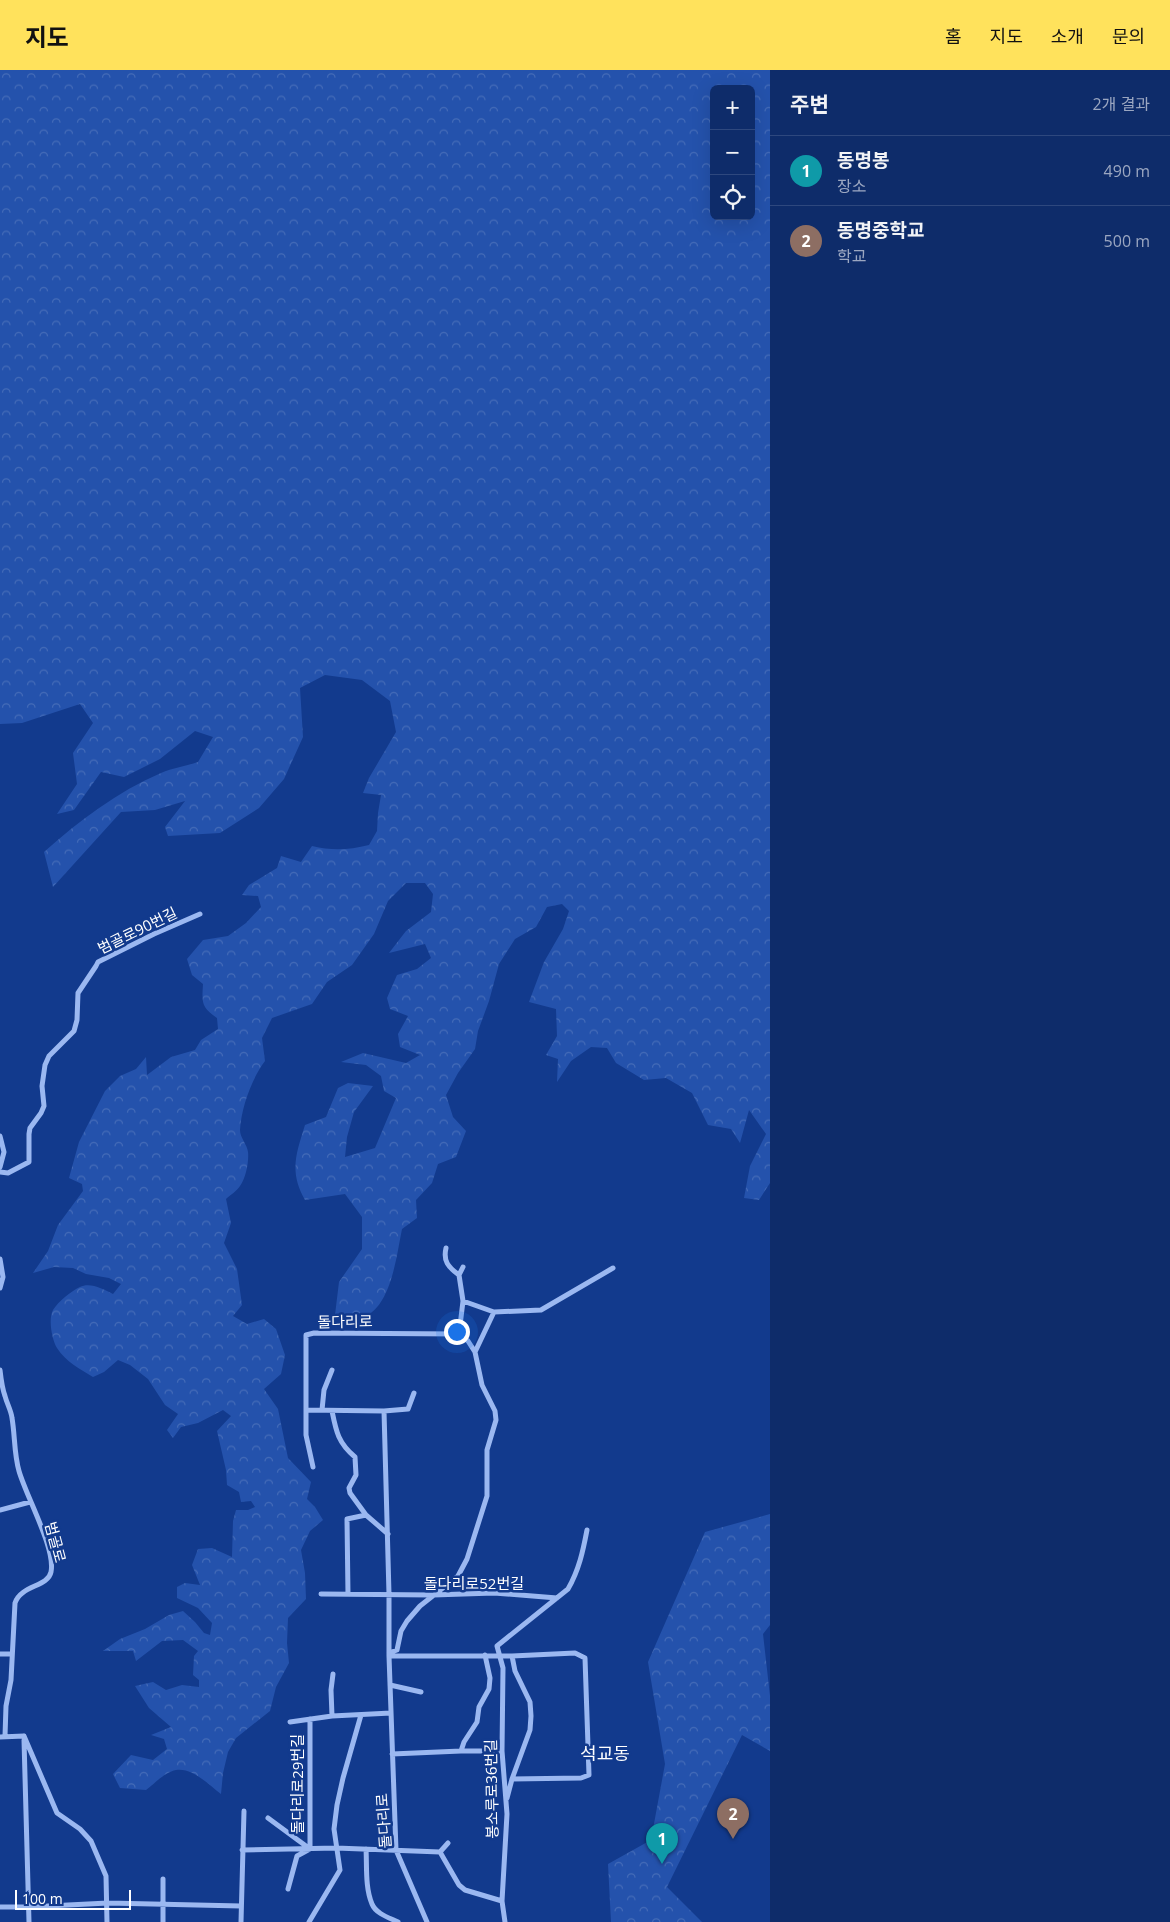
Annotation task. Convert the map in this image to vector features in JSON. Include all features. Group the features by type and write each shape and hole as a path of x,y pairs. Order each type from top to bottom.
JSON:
{"street":[{"name":"범골로90번길","path":"0,1172 8,1173 29,1162 30,1128 44,1106 42,1086 45,1065 49,1056 74,1032 77,1020 78,993 98,962 200,914"},
{"path":"0,1136 4,1152 0,1167"},
{"path":"446,1248 445,1256 448,1267 459,1275"},
{"path":"0,1259 2,1277 0,1288"},
{"path":"389,1654 397,1650 401,1631 420,1606 458,1576 467,1559 487,1496 487,1450 496,1420 495,1411 482,1385 475,1352 468,1341 459,1334 463,1301 459,1275 463,1267"},
{"path":"463,1301 494,1312 541,1310 613,1268"},
{"path":"475,1352 494,1312"},
{"name":"돌다리로","path":"313,1466 306,1435 306,1336 314,1333 459,1334"},
{"name":"범골로","path":"0,1370 4,1395 11,1413 17,1464 46,1542 51,1563 51,1575 22,1592 17,1596 15,1603 10,1680 3,1737 24,1736"},
{"path":"322,1410 324,1390 332,1370"},
{"path":"307,1410 384,1411 408,1409 414,1393"},
{"path":"332,1411 340,1440 345,1448 354,1456 356,1474 349,1488 350,1493 366,1514 388,1534"},
{"name":"돌다리로","path":"384,1411 389,1654 396,1850 427,1922"},
{"path":"0,1510 30,1502"},
{"path":"348,1594 348,1520 366,1514"},
{"path":"500,1656 497,1646 568,1589 582,1558 586,1530"},
{"name":"돌다리로52번길","path":"389,1594 494,1593 558,1598"},
{"path":"321,1594 389,1594"},
{"name":"봉소루로36번길","path":"575,1653 585,1658 589,1775 580,1778 512,1779 530,1730 531,1716 530,1702 515,1670 512,1656 575,1653"},
{"path":"0,1654 12,1654"},
{"path":"389,1654 512,1656"},
{"path":"461,1751 464,1742 478,1722 480,1707 489,1689 490,1678 485,1655"},
{"name":"봉소루로36번길","path":"500,1656 503,1668 502,1751 507,1800 504,1852 505,1875 502,1901 505,1922"},
{"path":"332,1716 330,1690 333,1674"},
{"path":"390,1685 421,1692"},
{"path":"290,1722 332,1716 391,1713"},
{"path":"309,1922 340,1870 334,1829 337,1805 361,1715"},
{"name":"돌다리로29번길","path":"310,1719 310,1849"},
{"path":"24,1736 56,1813 80,1829 91,1841 106,1876 107,1922"},
{"path":"24,1736 29,1922"},
{"path":"392,1754 502,1751"},
{"path":"507,1800 512,1779"},
{"path":"241,1922 244,1811"},
{"path":"268,1818 310,1849"},
{"path":"448,1843 440,1852 459,1885 465,1890 502,1901"},
{"path":"366,1848 367,1881 372,1906 383,1915 398,1922"},
{"name":"돌다리로29번길","path":"242,1850 366,1848 440,1852"},
{"name":"돌다리로29번길","path":"288,1889 297,1856 310,1849"},
{"path":"163,1879 163,1922"},
{"path":"0,1907 108,1903 241,1906"}],"green space":[{"path":"0,70 770,70 770,1183 759,1200 744,1198 750,1166 766,1134 749,1110 740,1143 731,1129 708,1125 692,1093 666,1078 644,1080 616,1063 607,1048 591,1047 571,1061 557,1082 558,1059 546,1055 557,1036 556,1009 529,1002 544,962 563,929 569,911 562,904 547,907 536,927 515,939 499,964 489,1001 478,1031 475,1049 458,1073 446,1095 453,1117 466,1131 456,1157 438,1164 432,1183 416,1200 417,1218 402,1229 392,1276 383,1299 368,1315 345,1321 335,1315 339,1282 362,1249 362,1217 345,1194 305,1200 297,1181 297,1154 305,1125 326,1117 338,1088 348,1083 373,1086 354,1112 347,1137 345,1157 375,1148 396,1098 384,1091 381,1076 366,1065 341,1062 363,1053 406,1063 420,1055 400,1047 398,1034 408,1016 390,1009 387,998 397,975 417,969 431,958 425,944 389,953 406,931 431,912 433,894 425,883 406,883 388,901 374,934 352,965 327,982 312,1004 272,1018 262,1038 265,1061 252,1085 242,1112 240,1130 248,1152 247,1165 244,1179 240,1186 226,1199 231,1223 224,1243 237,1269 242,1305 233,1316 247,1324 264,1319 276,1329 285,1355 281,1374 264,1389 278,1409 288,1458 311,1482 307,1499 315,1507 323,1520 310,1531 301,1550 305,1573 306,1599 288,1618 287,1643 289,1663 276,1687 270,1711 236,1738 228,1752 221,1794 194,1774 182,1770 168,1773 146,1790 120,1788 113,1774 131,1755 153,1760 167,1749 164,1739 151,1735 171,1727 149,1708 135,1686 153,1682 166,1690 182,1685 199,1687 199,1680 193,1675 194,1656 198,1651 183,1640 162,1641 136,1661 133,1651 103,1651 120,1639 145,1629 169,1615 183,1611 204,1633 210,1635 212,1623 198,1608 177,1598 177,1587 185,1583 200,1585 192,1565 198,1549 212,1548 232,1557 233,1521 236,1510 248,1510 255,1507 251,1501 241,1502 239,1492 227,1485 226,1470 217,1431 231,1416 223,1410 198,1423 181,1427 173,1438 167,1430 178,1414 165,1405 148,1379 130,1365 118,1360 104,1372 93,1377 65,1357 57,1348 54,1340 51,1329 53,1310 65,1297 80,1287 88,1285 113,1294 121,1284 109,1278 86,1274 73,1268 54,1267 33,1273 48,1251 58,1225 83,1191 82,1184 69,1178 79,1142 105,1091 120,1076 136,1069 146,1057 147,1075 171,1057 195,1050 201,1040 218,1029 217,1018 208,1011 204,1004 203,984 192,975 187,959 203,940 228,936 246,923 261,907 258,896 242,895 249,885 277,868 281,856 301,862 312,846 340,849 369,845 377,831 381,795 363,793 369,778 396,732 390,701 362,680 325,675 300,688 303,737 284,779 259,808 220,833 168,836 165,827 185,801 155,810 121,812 53,887 44,852 85,818 129,789 165,771 198,762 213,737 195,731 160,759 124,777 101,772 74,810 57,814 77,784 73,753 93,723 80,704 22,723 0,724"},
{"path":"770,1514 770,1625 763,1634 770,1696 770,1751 742,1735 667,1887 702,1922 611,1922 608,1864 651,1840 665,1764 648,1662 705,1532"}],"place":[{"name":"동명중학교","path":"733,1839"},
{"name":"동명봉","path":"662,1864"}],"district":[{"name":"석교동","path":"605,1753"}]}
